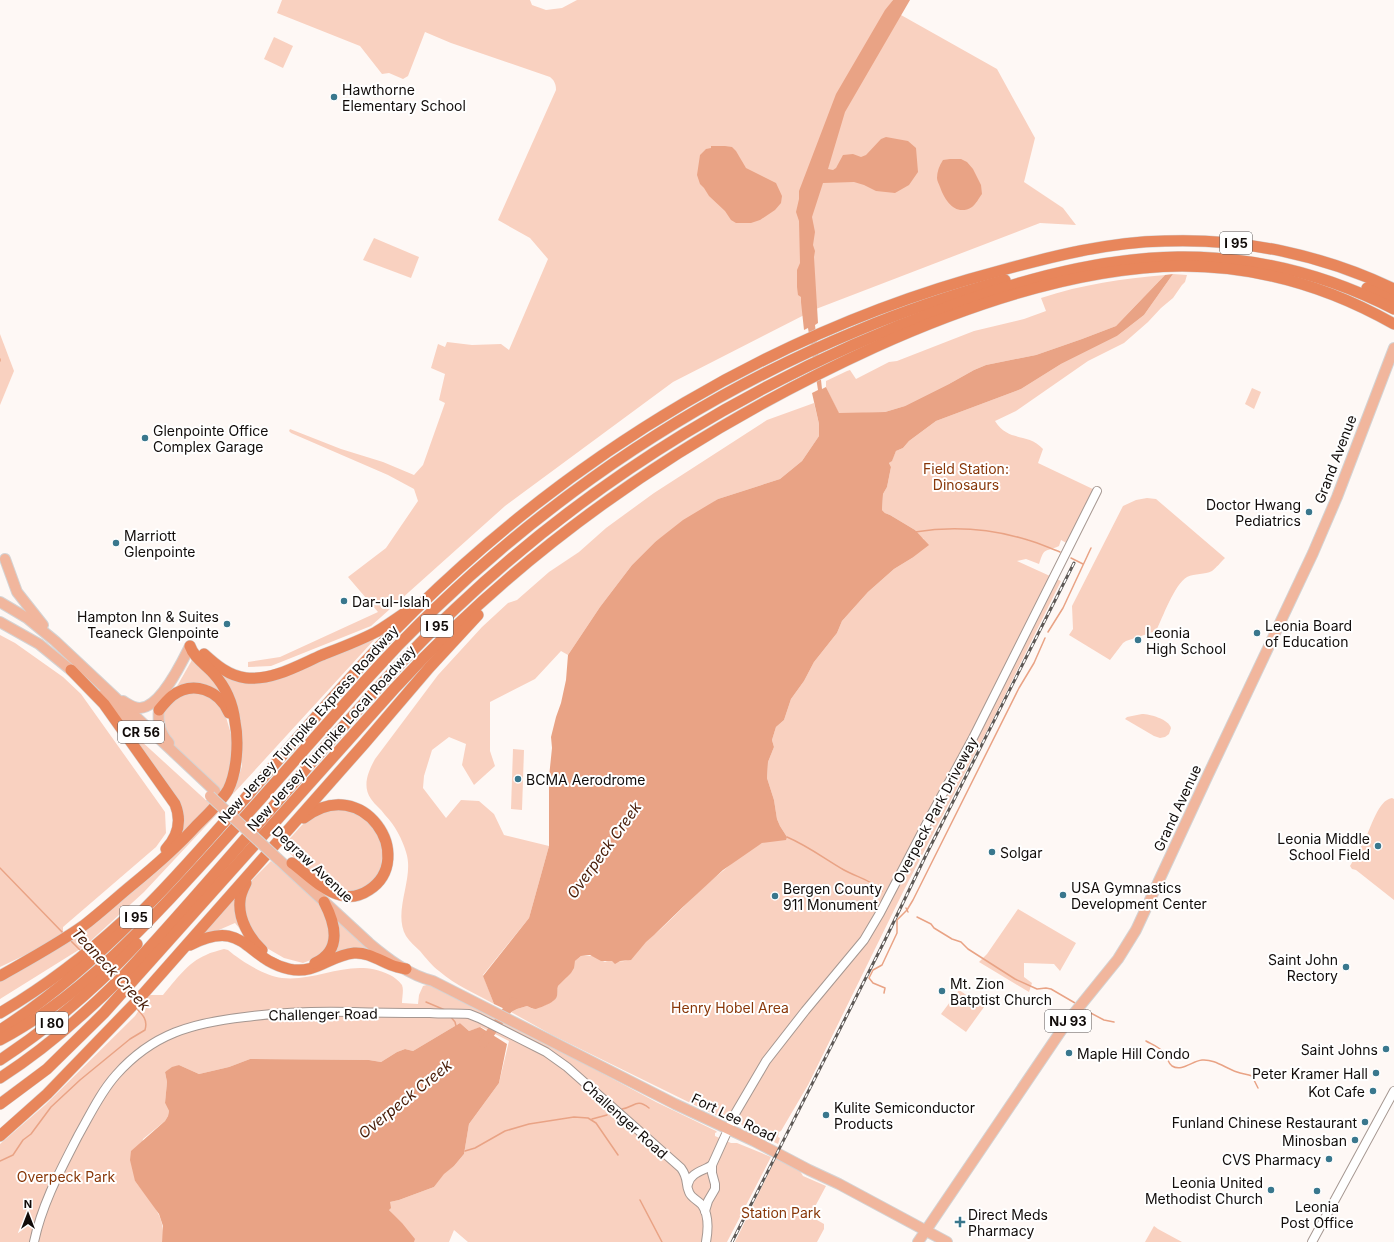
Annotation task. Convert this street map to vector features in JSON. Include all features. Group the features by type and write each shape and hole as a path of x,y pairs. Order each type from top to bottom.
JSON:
{"highway":[{"name":"New Jersey Turnpike Local Roadway","path":"0,1104 42,1073 78,1040 117,999 411,671 477,606 529,560 598,507 670,458 730,422 808,379 836,366 899,337 964,311 1020,293 1112,246 1154,241 1196,240 1235,243 1273,249 1315,259 1356,272 1394,289"},
{"name":"New Jersey Turnpike Express Roadway","path":"0,1078 53,1040 84,1014 118,981 391,673 440,623 491,576 562,518 636,464 715,415 807,366 902,324 961,302 1075,266 1126,253 1161,250 1195,250 1242,253 1276,259 1319,270 1353,281 1394,300"},
{"name":"New Jersey Turnpike Express Roadway","path":"0,1040 50,1010 97,978 384,660 442,602 494,555 571,493 643,444 732,390 805,354 878,322 939,300 1011,278 1075,266 1157,258 1193,257 1239,260 1274,266 1313,276 1347,287 1394,309"},
{"name":"New Jersey Turnpike Local Roadway","path":"0,1030 38,1005 82,962 132,922 210,839 376,651 430,596 481,550 516,520 608,452 665,414 745,369 804,340 895,303 946,286 1006,269 1075,266 1109,273 1152,268 1190,266 1246,271 1279,277 1314,287 1352,302 1394,324"},
{"path":"0,1136 38,1102 129,1010 364,744 443,651 474,618 511,583 529,560"},
{"path":"190,646 198,649 229,673 245,678 265,677 281,672 368,636 392,622 430,596"},
{"path":"0,976 61,940 96,916 142,877 182,840 225,794 231,783 235,770 236,722 228,697 217,678 193,654 190,646"},
{"path":"71,670 107,708 168,793 177,809 179,825 174,838 131,886"},
{"path":"159,710 171,696 185,690 197,688 211,692 222,701 227,710 232,723 236,745"},
{"path":"288,830 319,808 335,805 350,806 364,812 377,824 383,834 387,851 386,864 379,881 367,892 352,896 341,896 332,892 292,863"},
{"path":"253,870 240,896 241,916 254,942 276,960 291,965 305,966 317,963 326,956 333,945 334,932 333,921 324,902"},
{"path":"184,948 206,937 223,935 237,939 274,964 291,969 310,970 345,955 356,953 372,957 392,966 406,969"},
{"name":"I 80","path":"0,1013 82,962"},
{"name":"I 80","path":"0,1060 44,1029 97,978"},
{"name":"I 80","path":"0,1070 23,1055 53,1040"},
{"path":"0,1111 18,1097 42,1073"},
{"path":"0,1128 67,1073"}],"main road":[{"name":"Grand Avenue","path":"918,1242 1067,1022 1118,960 1136,930 1313,553 1337,497 1394,348"},
{"path":"5,559 12,581 19,595 55,641"},
{"name":"Degraw Avenue","path":"0,602 31,621 55,641 110,691 125,708 191,770 212,794"},
{"name":"Degraw Avenue","path":"0,622 38,644 71,670 212,794 280,857 324,902 384,955 422,978 433,981 508,1020"},
{"path":"110,691 127,703 138,708 147,706 162,694 180,666 190,646"},
{"path":"162,694 159,710 159,725 162,733 166,741 191,770"},
{"name":"Degraw Avenue","path":"280,857 292,863 373,939 394,956 424,973 433,981"},
{"name":"Fort Lee Road","path":"508,1020 681,1107 840,1184 947,1242"}],"street":[{"name":"Overpeck Park Driveway","path":"712,1165 739,1106 766,1060 805,1010 864,940 880,913 972,740 1097,491"},
{"name":"Challenger Road","path":"34,1242 39,1220 48,1195 97,1101 116,1075 127,1064 158,1041 183,1029 212,1021 262,1015 320,1011 464,1014 479,1018 546,1052 564,1064 681,1168 689,1172 698,1173"},
{"path":"1312,1242 1394,1091"},
{"path":"705,1211 715,1187 712,1165 690,1177 688,1184 689,1193 702,1205 705,1211 707,1234 706,1242"},
{"name":"Challenger Road","path":"681,1168 688,1184"},
{"path":"698,1173 708,1174 714,1180"},
{"path":"695,1199 705,1199 712,1195"}],"green space":[{"path":"282,0 530,0 532,5 546,10 562,8 577,0 893,0 886,10 901,15 997,69 1035,138 1024,182 1063,208 1076,225 1040,223 816,309 673,382 505,506 371,626 271,666 248,667 248,662 280,657 378,612 348,577 386,548 418,501 414,489 388,475 291,433 289,431 290,429 341,449 383,462 414,475 423,465 445,403 439,400 445,374 431,368 438,344 445,347 447,342 472,345 501,344 509,350 548,259 530,238 498,220 556,90 554,81 550,77 451,43 425,32 408,76 403,79 389,73 382,74 360,46 277,13"},
{"path":"274,37 293,46 283,68 264,59"},
{"path":"374,238 419,257 411,278 363,260"},
{"name":"Henry Hobel Area","path":"1173,274 1187,275 1185,282 1173,298 1124,343 1088,361 1016,411 995,421 1000,428 1006,432 1031,441 1043,449 1038,463 1097,491 1070,545 1061,540 1059,546 1044,552 1039,564 1026,559 1017,561 1061,581 994,717 904,890 808,1085 779,1132 778,1137 780,1138 778,1144 743,1127 739,1120 727,1115 722,1118 719,1117 552,1035 511,1012 527,1006 533,1009 553,1001 557,996 558,986 566,978 575,961 581,956 593,956 605,962 628,960 645,942 663,927 716,876 754,847 764,842 787,837 777,819 774,800 767,778 768,762 774,747 772,740 776,727 784,720 791,699 804,681 814,662 837,633 842,621 868,592 894,569 912,558 924,539 919,536 915,530 882,510 883,494 887,487 891,467 889,463 896,451 903,448 909,441 936,421 1021,389 1061,364 1117,336 1144,315"},
{"path":"1165,275 1116,326 1036,355 986,365 905,406 885,412 839,414 826,387 826,381 847,371 850,370 856,379 889,362 897,361 974,331 1024,319 1046,311 1041,298 1072,289 1103,283"},
{"path":"0,334 14,371 0,405"},
{"path":"1252,388 1261,392 1254,409 1245,404"},
{"path":"814,403 819,424 819,436 802,461 780,479 718,499 655,542 632,565 600,607 568,655 561,651 535,679 490,702 490,751 495,766 474,785 462,765 466,744 449,737 432,750 424,776 423,788 446,818 461,800 479,801 494,814 504,835 549,846 529,918 483,975 494,1004 459,985 431,964 406,936 402,926 402,905 408,873 408,862 406,852 398,832 368,794 366,784 367,779 375,759 438,675 482,627 508,603 517,600 549,572 579,552 606,528 654,493 767,420"},
{"path":"1147,498 1156,499 1225,558 1212,571 1187,577 1182,581 1173,594 1156,631 1126,641 1110,660 1069,635 1073,629 1072,606 1123,506 1136,500"},
{"path":"0,635 15,643 63,677 81,694 165,812 166,833 156,847 63,927 63,937 0,967"},
{"path":"369,638 374,640 233,794 242,766 240,728 217,671 241,682"},
{"path":"192,660 200,664 226,697 221,698 176,688"},
{"path":"189,692 208,695 223,707 231,734 233,762 223,792 202,775 178,751 169,738 164,725 163,713 170,701"},
{"path":"1142,714 1154,716 1166,722 1171,728 1169,734 1160,738 1154,736 1125,719 1127,717"},
{"path":"128,729 210,804 179,840 182,823"},
{"name":"BCMA Aerodrome","path":"513,749 524,750 522,810 511,809"},
{"name":"Leonia Middle School Field","path":"1392,798 1394,799 1394,900 1350,866 1379,809 1387,800"},
{"path":"340,809 363,816 378,831 383,850 381,866 376,879 359,892 338,891 299,863 283,846 302,825 319,813"},
{"path":"215,812 218,813 144,892 85,946 0,999 0,982 69,942 99,920 160,869"},
{"path":"271,861 313,896 324,910 331,937 325,949 316,958 303,963 284,958 265,947 251,930 244,909 244,893 252,880"},
{"path":"239,893 254,946 235,923 198,939"},
{"path":"1018,909 1076,943 1060,971 1054,964 1024,963 1024,977 1032,983 1029,992 979,962 987,954"},
{"path":"337,920 378,956 325,962"},
{"name":"Overpeck Park","path":"224,949 261,971 275,977 282,978 309,977 349,969 362,968 376,970 392,976 402,985 402,1003 418,1004 419,995 423,986 430,984 656,1102 716,1131 715,1136 771,1157 727,1242 468,1242 454,1230 449,1242 414,1242 414,1239 389,1210 390,1202 434,1187 444,1173 454,1166 464,1154 469,1124 499,1083 509,1041 481,1027 469,1031 460,1023 413,1051 405,1049 381,1062 369,1060 250,1059 229,1067 199,1074 179,1065 165,1072 167,1082 165,1103 169,1111 168,1116 165,1121 143,1139 135,1181 156,1209 160,1217 163,1233 162,1242 0,1242 0,1144 45,1105 135,1016 149,995 163,995 182,972 193,962 208,954"},
{"path":"959,990 984,1007 966,1032 941,1014"},
{"name":"Station Park","path":"776,1158 800,1171 803,1176 826,1186 810,1216 824,1224 824,1229 817,1242 735,1242"},
{"path":"1154,1226 1158,1229 1182,1242 1145,1242"}],"water":[{"path":"893,0 910,0 845,112 828,169 833,170 836,168 843,155 853,154 861,157 866,155 881,139 886,137 908,141 916,148 918,172 909,185 895,193 876,191 854,182 823,183 812,217 815,232 813,245 815,251 814,257 818,323 815,325 822,389 826,387 839,413 885,412 905,406 986,365 1036,355 1116,326 1165,275 1173,274 1144,315 1117,336 1061,364 1021,389 936,421 909,441 903,448 896,451 892,461 889,463 891,467 887,487 883,494 882,510 915,530 929,545 894,569 868,592 842,621 837,633 814,662 804,681 791,699 784,720 776,727 772,740 774,747 768,762 767,778 774,800 777,819 787,837 786,840 762,843 723,870 646,942 631,960 620,961 615,964 612,961 601,961 590,955 581,956 575,961 574,968 571,973 558,986 557,996 554,1000 536,1009 527,1006 511,1012 494,1004 483,976 529,918 549,846 549,777 552,748 551,737 566,680 568,655 600,607 632,565 655,542 683,520 718,499 780,479 802,461 819,436 819,424 812,393 818,390 808,328 804,330 801,297 798,295 797,287 797,270 800,263 799,221 796,212 799,191 836,94 885,10"},
{"path":"711,146 732,147 746,168 776,183 782,196 781,203 775,210 760,220 751,223 736,223 731,220 725,211 709,196 700,184 697,175 700,155 706,149 711,148"},
{"path":"961,159 967,162 973,169 981,185 982,194 972,207 966,210 956,209 948,202 942,192 937,178 939,167 943,160"},
{"path":"460,1023 469,1031 480,1027 507,1044 499,1083 469,1124 464,1154 454,1166 444,1174 434,1187 390,1202 391,1208 389,1210 415,1239 414,1242 162,1242 163,1226 159,1214 135,1181 130,1160 131,1151 165,1121 168,1116 169,1111 165,1103 167,1082 165,1072 172,1067 179,1065 199,1074 229,1067 250,1059 369,1060 381,1062 405,1049 413,1051"}],"waterway":[{"path":"915,532 943,529 986,531 1014,536 1060,552"},
{"path":"1048,632 1063,608 1091,548"},
{"path":"1071,558 1083,564"},
{"path":"884,993 885,988 873,983 869,978 873,970 882,965 897,933 897,920 907,910 913,900 1019,688 1034,663 1045,638"},
{"path":"787,837 809,848 844,870 869,881 882,891"},
{"name":"Teaneck Creek","path":"0,868 64,934"},
{"path":"906,908 908,912"},
{"path":"917,917 931,924 934,928 952,939 961,942 968,949 1015,979 1037,989 1051,989 1075,1003"},
{"name":"Teaneck Creek","path":"69,939 81,951"},
{"path":"426,1002 445,1010"},
{"name":"Overpeck Creek","path":"483,1043 513,1002"},
{"name":"Teaneck Creek","path":"0,1161 13,1155 23,1140 31,1134 51,1107 80,1080 130,1039 145,1030 146,1023 144,1018 136,1008"},
{"path":"1085,1010 1104,1020 1114,1022"},
{"path":"450,1016 455,1022 456,1026"},
{"path":"1146,1041 1160,1049 1165,1054 1169,1063 1176,1068 1187,1066 1198,1061 1207,1060 1237,1072 1252,1076 1258,1088"},
{"path":"622,1109 638,1103 649,1108"},
{"path":"592,1119 607,1115"},
{"path":"465,1151 475,1148 505,1131 529,1124 574,1117 588,1118 596,1123 618,1155"},
{"path":"640,1200 662,1242"}],"railway":[{"path":"732,1242 1074,563"}],"place":[{"name":"Hawthorne Elementary School","path":"334,97"},
{"name":"Glenpointe Office Complex Garage","path":"145,438"},
{"name":"Doctor Hwang Pediatrics","path":"1309,512"},
{"name":"Marriott Glenpointe","path":"116,543"},
{"name":"Dar-ul-Islah","path":"344,601"},
{"name":"Hampton Inn & Suites Teaneck Glenpointe","path":"227,624"},
{"name":"Leonia Board of Education","path":"1257,633"},
{"name":"Leonia High School","path":"1138,640"},
{"name":"BCMA Aerodrome","path":"518,779"},
{"name":"Leonia Middle School Field","path":"1378,846"},
{"name":"Solgar","path":"992,852"},
{"name":"USA Gymnastics Development Center","path":"1063,895"},
{"name":"Bergen County 911 Monument","path":"775,896"},
{"name":"Saint John Rectory","path":"1346,967"},
{"name":"Mt. Zion Batptist Church","path":"942,991"},
{"name":"Saint Johns","path":"1386,1049"},
{"name":"Maple Hill Condo","path":"1069,1053"},
{"name":"Peter Kramer Hall","path":"1376,1073"},
{"name":"Kot Cafe","path":"1373,1091"},
{"name":"Kulite Semiconductor Products","path":"826,1115"},
{"name":"Funland Chinese Restaurant","path":"1365,1122"},
{"name":"Minosban","path":"1355,1140"},
{"name":"CVS Pharmacy","path":"1329,1159"},
{"name":"Leonia United Methodist Church","path":"1271,1190"},
{"name":"Leonia Post Office","path":"1317,1191"},
{"name":"Direct Meds Pharmacy","path":"960,1222"}],"park label":[{"name":"Field Station: Dinosaurs","path":"966,476"}]}
